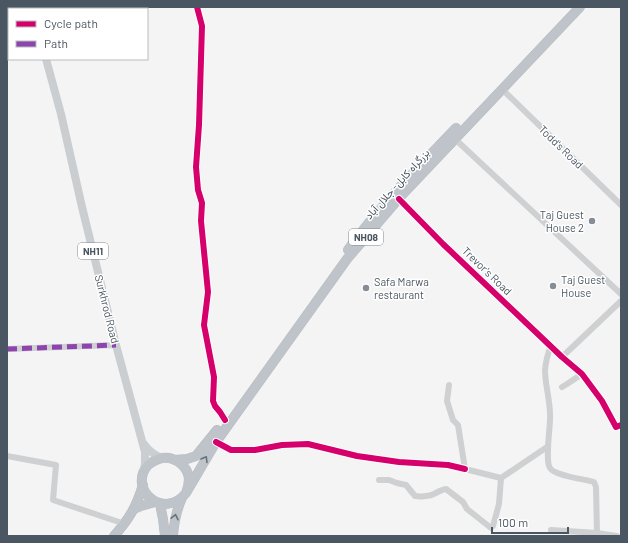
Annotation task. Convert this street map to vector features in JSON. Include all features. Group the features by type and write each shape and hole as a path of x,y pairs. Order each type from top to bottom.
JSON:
{"highway":[{"name":"بزرگراه کابل- جلال آباد","path":"175,460 187,459 196,456 224,420 362,230 391,196 572,7"},
{"name":"بزرگراه کابل- جلال آباد","path":"184,495 216,442 347,259 399,199 580,7"},
{"name":"بزرگراه کابل- جلال آباد","path":"162,458 169,458 182,464 189,478 189,486 177,508 173,536"},
{"path":"162,458 146,467 142,479 145,492 149,498 157,503 163,519 165,536"},
{"path":"114,536 125,524 134,509 143,485"},
{"path":"134,509 157,503 170,504 176,502 184,495"}],"main road":[{"name":"Surkhrod Road","path":"46,60 61,114 116,345 145,452 144,473"},
{"path":"142,442 154,455 162,458"}],"street":[{"path":"197,7 202,26 199,125 196,167 198,190 202,203 201,221 208,292 204,325 214,377 213,401 224,420"},
{"name":"Todd's Road","path":"502,89 621,205"},
{"path":"455,139 621,294"},
{"name":"Trevor's Road","path":"399,199 443,244 562,357 582,374 602,401 616,427 621,425"},
{"path":"562,357 621,302"},
{"path":"7,349 116,345"},
{"path":"551,346 546,357 545,372 550,418 547,447 548,466 550,470 562,475 594,482 597,533"},
{"path":"562,387 582,374"},
{"path":"449,385 447,401 453,420 458,425 465,469"},
{"path":"216,442 232,450 255,450 282,445 308,444 357,456 399,462 448,465 501,478 547,447"},
{"path":"7,456 56,465 53,500 125,524"},
{"path":"379,480 390,480 397,484 406,485 415,496 431,495 446,489 463,502 467,509 491,528 493,526 499,504 501,478"},
{"path":"551,530 617,536"}],"marked path":[{"path":"7,349 116,345"}],"cycle path":[{"path":"197,7 202,26 199,125 196,167 198,190 202,203 201,221 208,292 204,325 214,377 213,401 225,420"},
{"path":"399,199 443,244 562,357 582,374 602,401 616,427 621,425"},
{"path":"216,442 231,450 255,450 282,445 308,444 357,456 399,462 448,465 465,469"}],"place":[{"name":"Taj Guest House 2","path":"592,221"},
{"name":"Taj Guest House","path":"553,286"},
{"name":"Safa Marwa restaurant","path":"366,288"}]}
